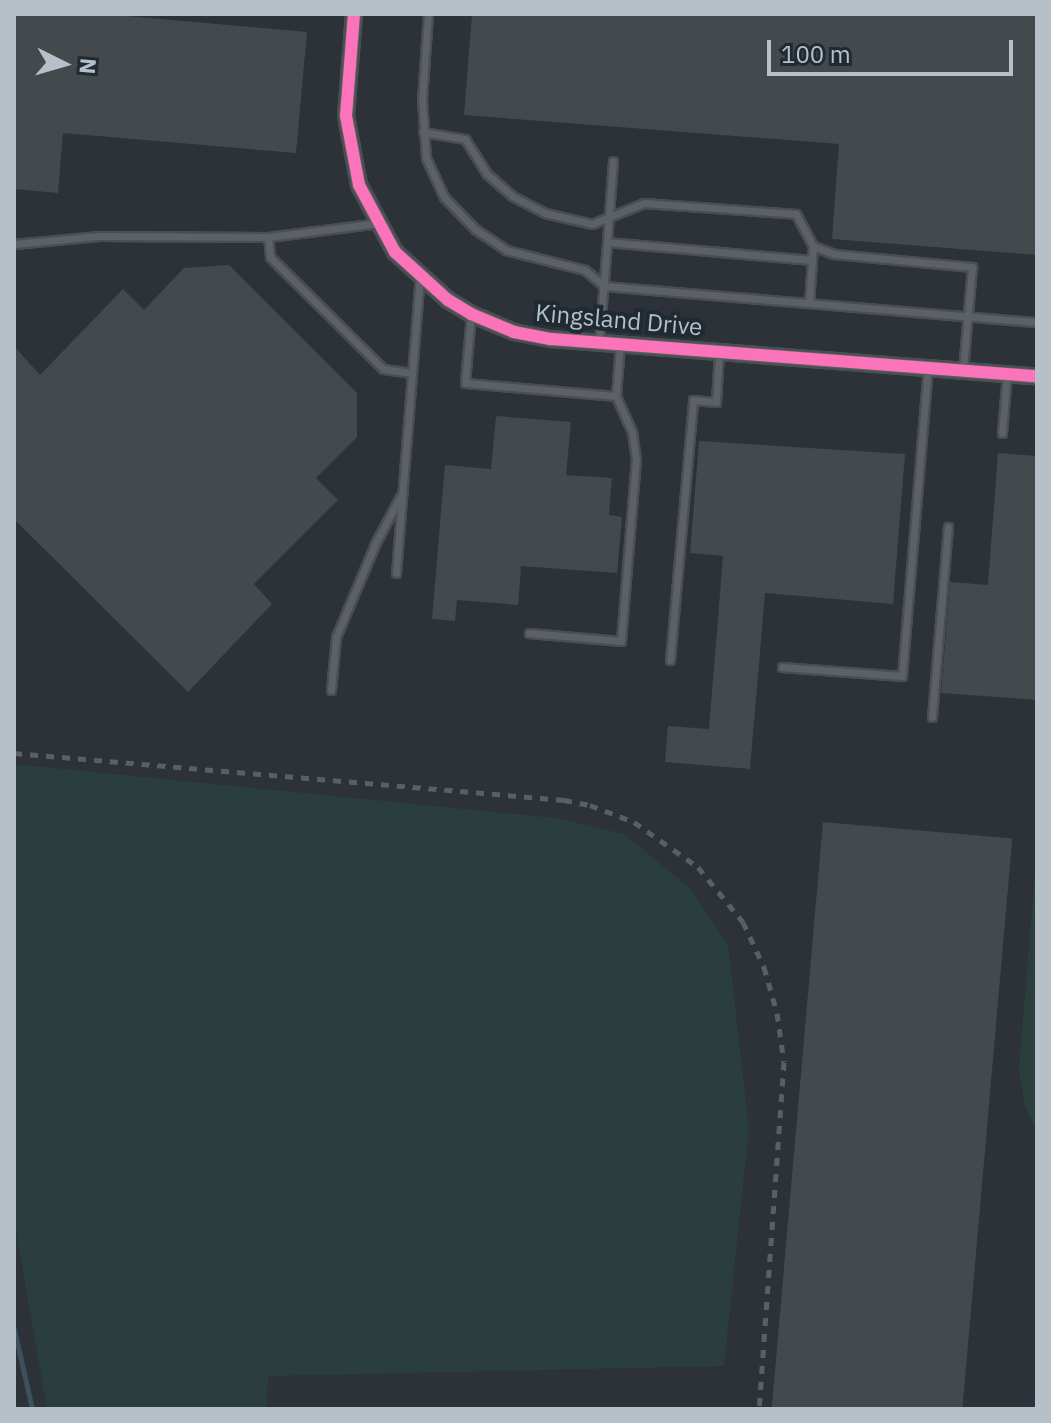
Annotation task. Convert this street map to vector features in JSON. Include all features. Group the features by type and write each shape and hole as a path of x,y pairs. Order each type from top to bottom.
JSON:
{"street":[{"name":"Kingsland Drive","path":"354,14 346,116 359,185 395,252 420,276 471,314 514,332 599,342 1037,376"}],"lane":[{"path":"428,14 423,132 426,158 444,197 475,229 506,250 585,270 604,286 1037,322"},
{"path":"423,132 465,139 487,174 512,196 545,213 592,224 644,203 796,214 813,246 809,303"},
{"path":"599,342 613,161"},
{"path":"14,244 99,236 268,237 379,223"},
{"path":"268,237 270,257 383,369 412,373"},
{"path":"607,242 811,260"},
{"path":"813,246 834,254 972,267 963,369"},
{"path":"396,573 420,276"},
{"path":"471,314 465,383 616,396"},
{"path":"529,633 621,641 636,460 632,432 616,396 620,344"},
{"path":"670,660 693,400 716,402 719,351"},
{"path":"782,667 902,676 928,366"},
{"path":"1002,433 1007,373"},
{"path":"331,690 336,637 376,542 403,492"},
{"path":"932,717 948,527"}],"green space":[{"path":"14,764 555,818 624,834 690,888 728,945 749,1128 724,1366 268,1376 267,1409 47,1409 14,1219"},
{"path":"1037,847 1037,1130 1025,1107 1019,1069"}],"building":[{"path":"14,14 104,14 307,32 296,153 63,133 58,193 14,189"},
{"path":"472,14 1037,14 1037,255 832,239 839,144 464,115"},
{"path":"229,265 357,393 357,437 316,478 338,500 254,584 272,604 188,692 14,519 14,346 40,375 123,289 144,310 184,268"},
{"path":"496,416 571,422 566,475 612,478 609,515 622,517 617,573 521,566 518,605 457,600 455,621 432,619 445,465 491,469"},
{"path":"699,441 905,454 893,604 765,593 750,769 665,762 668,726 709,729 723,556 690,553"},
{"path":"998,453 1037,456 1037,700 941,693 950,582 988,585"},
{"path":"823,822 1012,839 962,1409 772,1409"}],"waterway":[{"path":"14,1329 32,1409"}],"railway":[{"path":"14,753 564,800 590,805 634,822 698,867 743,922 764,967 777,1013 784,1062 759,1409"}],"cycle path":[{"path":"354,14 346,116 359,185 395,252 448,300 471,314 514,332 551,339 1037,376"}]}
